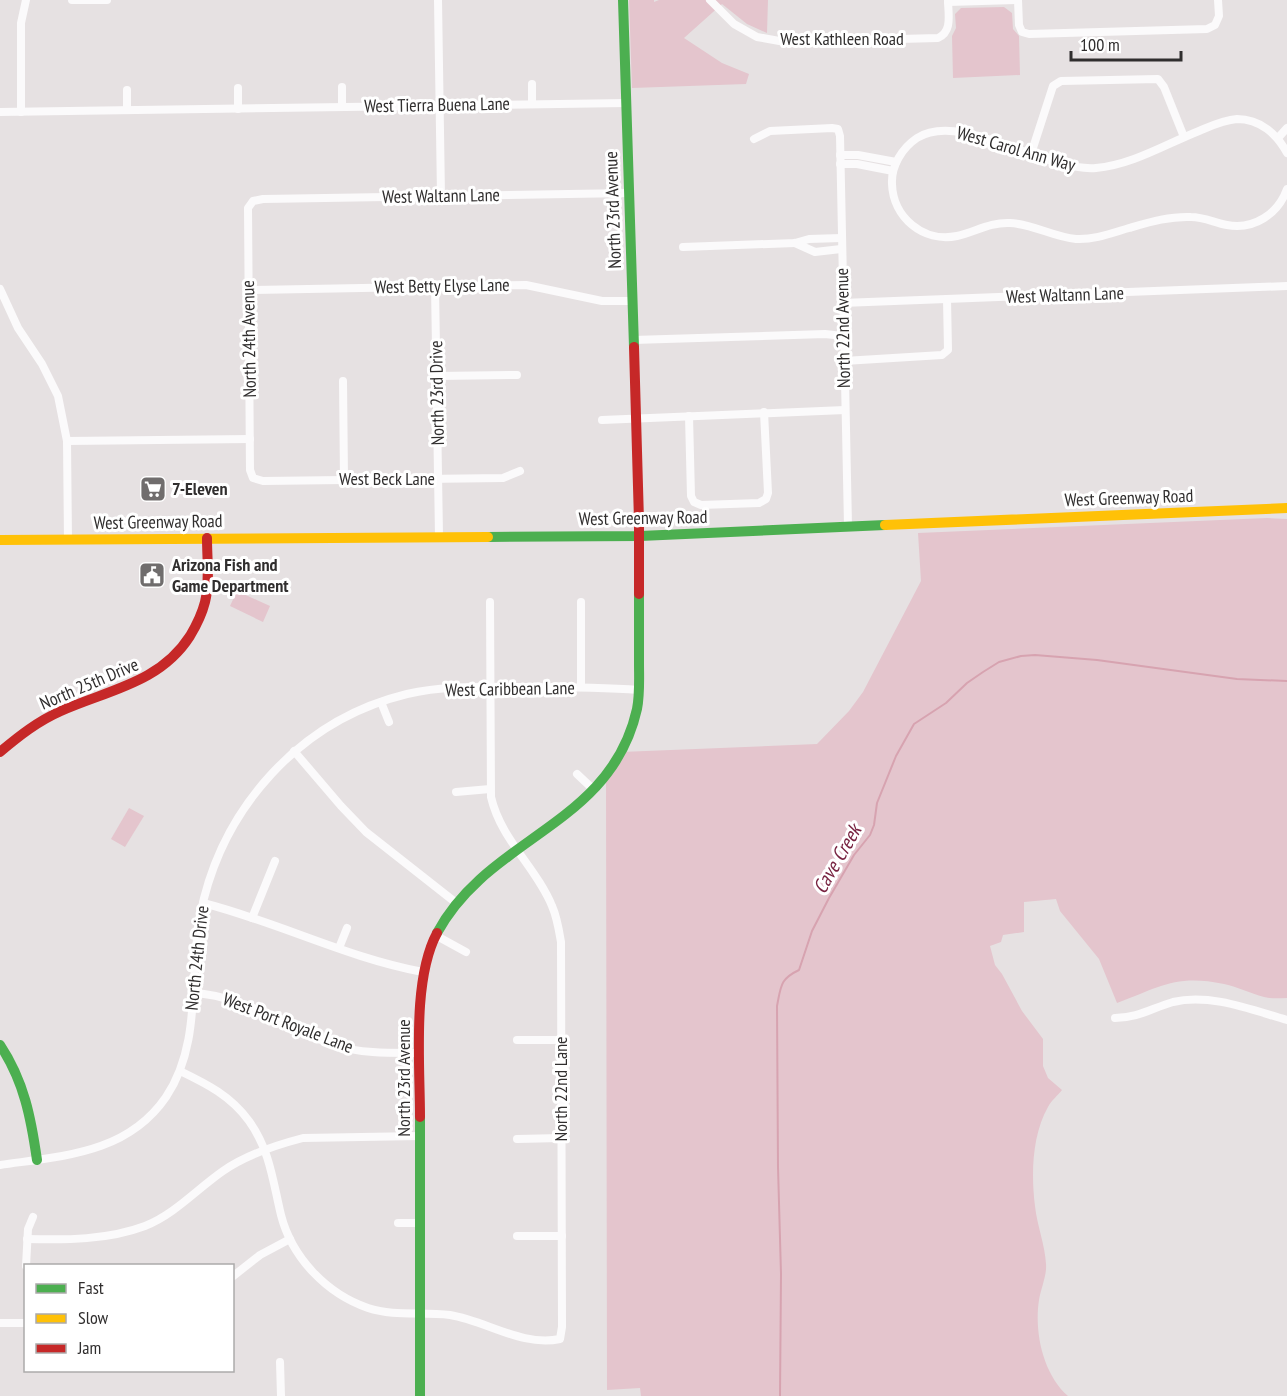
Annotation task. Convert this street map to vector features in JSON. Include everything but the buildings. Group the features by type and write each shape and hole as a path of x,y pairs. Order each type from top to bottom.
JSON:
{"street":[{"path":"21,112 21,23 26,0"},
{"path":"72,0 107,0"},
{"path":"438,0 441,196"},
{"name":"North 23rd Avenue","path":"420,1396 420,996 423,972 435,935 455,902 484,873 572,810 594,790 615,764 626,744 637,709 640,536 623,0"},
{"path":"948,1 1017,0 1019,25 1022,32 1029,34 1207,29 1215,25 1218,16 1218,0"},
{"name":"West Kathleen Road","path":"712,3 734,24 757,37 785,42 938,38 945,35 948,29 948,1"},
{"path":"1031,154 1056,82 1126,78 1158,79 1164,87 1184,137"},
{"name":"West Tierra Buena Lane","path":"532,84 532,104"},
{"name":"West Tierra Buena Lane","path":"342,87 342,107"},
{"path":"238,88 238,109"},
{"path":"127,90 128,110"},
{"name":"West Tierra Buena Lane","path":"0,112 626,103"},
{"name":"West Carol Ann Way","path":"895,166 907,145 936,130 965,133 1068,166 1096,168 1124,162 1219,123 1239,119 1260,124 1286,146"},
{"path":"1278,138 1287,128"},
{"name":"North 22nd Avenue","path":"754,139 770,131 838,129 840,136 848,526"},
{"path":"867,166 868,156"},
{"path":"840,160 868,156 895,166"},
{"path":"840,160 867,166 895,166"},
{"path":"895,166 893,194 898,209 905,219 923,232 947,237 996,223 1027,226 1076,239 1104,235 1176,217 1195,217 1229,226 1245,226 1264,219 1277,207 1287,189"},
{"name":"West Waltann Lane","path":"253,201 629,193"},
{"name":"North 24th Avenue","path":"253,201 248,208 250,470 253,478"},
{"path":"683,247 795,243 814,239 841,238"},
{"path":"814,239 815,252"},
{"path":"795,243 815,252 842,249"},
{"name":"West Betty Elyse Lane","path":"249,290 526,285 602,301 632,301"},
{"name":"North 23rd Drive","path":"435,286 439,536"},
{"name":"West Waltann Lane","path":"842,303 1287,286"},
{"path":"0,289 18,328 42,364 58,396 68,441 68,540"},
{"path":"844,361 942,355 948,350 949,342 947,299"},
{"path":"633,340 825,334 843,336"},
{"path":"437,376 516,375"},
{"path":"343,381 344,479"},
{"path":"602,420 845,410"},
{"path":"689,416 691,496 694,502 701,505 759,503 766,499 768,493 764,412"},
{"path":"68,441 250,439"},
{"name":"West Beck Lane","path":"253,478 263,481 437,479 503,477 520,471"},
{"name":"West Greenway Road","path":"0,540 640,536 1287,508"},
{"name":"North 25th Drive","path":"0,752 30,728 49,717 140,682 163,668 192,634 201,615 207,585 207,538"},
{"name":"North 22nd Lane","path":"420,1314 457,1317 533,1340 560,1339 562,1328 561,942 552,904 498,820 490,789 489,602"},
{"path":"581,602 581,687"},
{"name":"West Caribbean Lane","path":"294,751 327,727 352,713 415,693 490,687 581,687 639,690"},
{"path":"381,702 389,722"},
{"path":"294,751 361,827 455,902"},
{"name":"North 24th Drive","path":"0,1165 96,1149 123,1136 158,1107 166,1096 180,1071 187,1048 203,903 218,855 236,821 258,789 294,751"},
{"path":"577,774 594,790"},
{"path":"456,792 490,789"},
{"path":"252,918 275,861"},
{"path":"203,903 390,966 423,972"},
{"path":"339,948 346,928"},
{"path":"435,935 466,952"},
{"name":"West Port Royale Lane","path":"193,993 216,995 232,1000 315,1037 346,1048 375,1053 420,1053"},
{"path":"1115,1018 1131,1018 1171,1002 1191,1000 1226,1004 1287,1020"},
{"path":"517,1040 561,1040"},
{"path":"0,1045 18,1072 25,1092 32,1115 38,1160"},
{"path":"180,1071 207,1083 235,1105 249,1121 265,1150 290,1239 316,1276 342,1296 370,1309 388,1313 420,1314"},
{"path":"27,1239 102,1237 146,1225 180,1205 224,1170 287,1142 314,1136 420,1136"},
{"path":"517,1138 561,1138"},
{"path":"26,1264 27,1239 33,1217"},
{"path":"398,1223 420,1223"},
{"path":"517,1236 562,1236"},
{"path":"234,1275 260,1255 290,1239"},
{"path":"0,1323 24,1323"},
{"path":"280,1362 281,1396"}],"shaded area":[{"path":"629,0 654,0 654,2 659,0 768,0 767,33 747,24 722,4 684,38 722,63 749,74 746,84 632,88"},
{"path":"1004,7 1012,13 1013,29 1019,36 1020,75 953,78 952,36 956,28 955,14 961,8"},
{"path":"1287,519 1287,998 1267,998 1224,984 1193,980 1157,987 1117,1003 1099,959 1060,911 1056,899 1024,902 1024,932 1003,935 1001,942 990,946 995,965 1022,1011 1043,1039 1043,1066 1048,1078 1062,1090 1049,1105 1039,1130 1034,1155 1033,1181 1036,1213 1046,1264 1039,1300 1039,1339 1052,1376 1068,1396 641,1396 640,1388 607,1390 606,777 621,752 817,744 849,711 863,692 921,581 918,533"},
{"path":"237,591 270,606 263,622 230,606"},
{"path":"129,808 144,816 125,847 111,839"}],"waterway":[{"name":"Cave Creek","path":"780,1396 781,1274 777,1006 779,993 785,980 799,970 812,931 829,898 854,855 870,835 877,803 896,756 914,724 946,703 967,683 983,672 999,662 1021,656 1097,660 1237,679 1287,681"}],"traffic: fast":[{"path":"623,0 634,347"},
{"path":"488,537 640,536 885,525"},
{"path":"437,933 459,900 487,874 576,806 602,780 623,748 639,698 639,594"},
{"path":"0,1045 21,1086 37,1160"},
{"path":"420,1117 420,1396"}],"traffic: slow":[{"path":"885,525 1287,508"},
{"path":"0,540 488,537"}],"traffic: jam":[{"path":"634,347 639,594"},
{"path":"0,752 44,719 132,683 164,665 178,652 190,636 205,602 208,578 207,538"},
{"path":"420,1117 421,998 429,952 437,933"}],"place":[{"name":"7-Eleven","path":"153,489"},
{"name":"Arizona Fish and Game Department","path":"152,575"}]}
